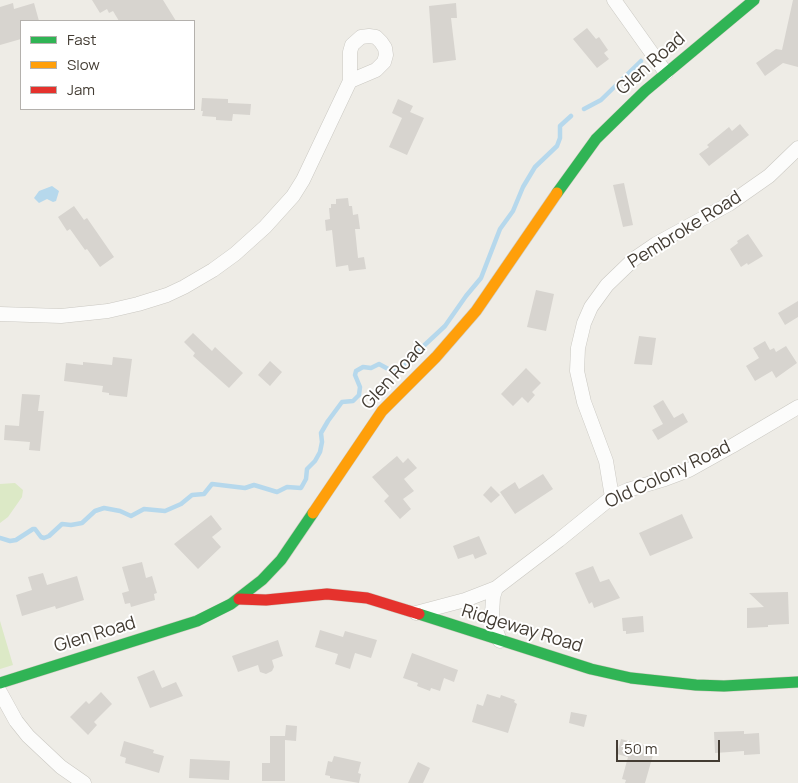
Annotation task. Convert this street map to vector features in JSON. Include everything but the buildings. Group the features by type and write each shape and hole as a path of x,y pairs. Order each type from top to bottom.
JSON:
{"street":[{"path":"614,0 666,73"},
{"name":"Glen Road","path":"0,683 186,625 215,613 239,599 262,580 281,560 382,411 436,357 476,311 590,146 622,112 754,0"},
{"path":"0,314 61,316 108,311 167,295 213,270 254,238 288,204 303,180 350,81"},
{"name":"Pembroke Road","path":"612,497 606,461 584,402 577,371 578,348 584,323 591,307 607,285 634,258 730,204 769,176 798,148"},
{"name":"Old Colony Road","path":"415,613 465,600 496,588 612,497 628,490 666,479 695,466 798,407"},
{"path":"496,588 493,597 492,615 500,641"},
{"name":"Ridgeway Road","path":"239,599 266,600 320,594 349,595 384,602 500,641 591,669 631,678 715,686 798,682"},
{"path":"0,692 16,721 28,736 61,767 84,783"}],"green space":[{"path":"15,483 23,490 22,497 8,517 0,523 0,484"},
{"path":"0,621 13,665 0,669"}],"water":[{"path":"52,186 59,191 56,201 53,202 47,199 39,203 34,198 39,191"}],"waterway":[{"path":"584,109 601,100 641,61"},
{"path":"0,538 10,541 16,540 33,529 44,538 62,524 82,523 95,511 104,508 120,511 131,516 144,509 165,511 181,504 192,495 204,494 212,484 245,488 254,485 277,492 287,487 301,488 306,479 307,469 320,452 321,433 328,421 342,402 353,401 359,395 360,387 355,375 356,371 363,367 371,368 379,364 390,370 400,368 445,326 481,278 500,229 513,211 523,187 535,167 557,146 560,138 560,126 571,116"}],"traffic: fast":[{"path":"557,193 596,139 645,91 754,0"},
{"path":"0,683 197,621 231,604 262,580 281,560 313,513"},
{"path":"419,614 591,669 631,678 724,686 798,682"}],"traffic: slow":[{"path":"313,513 382,411 436,357 476,311 557,193"}],"traffic: jam":[{"path":"239,599 266,600 327,594 367,598 419,614"}]}
